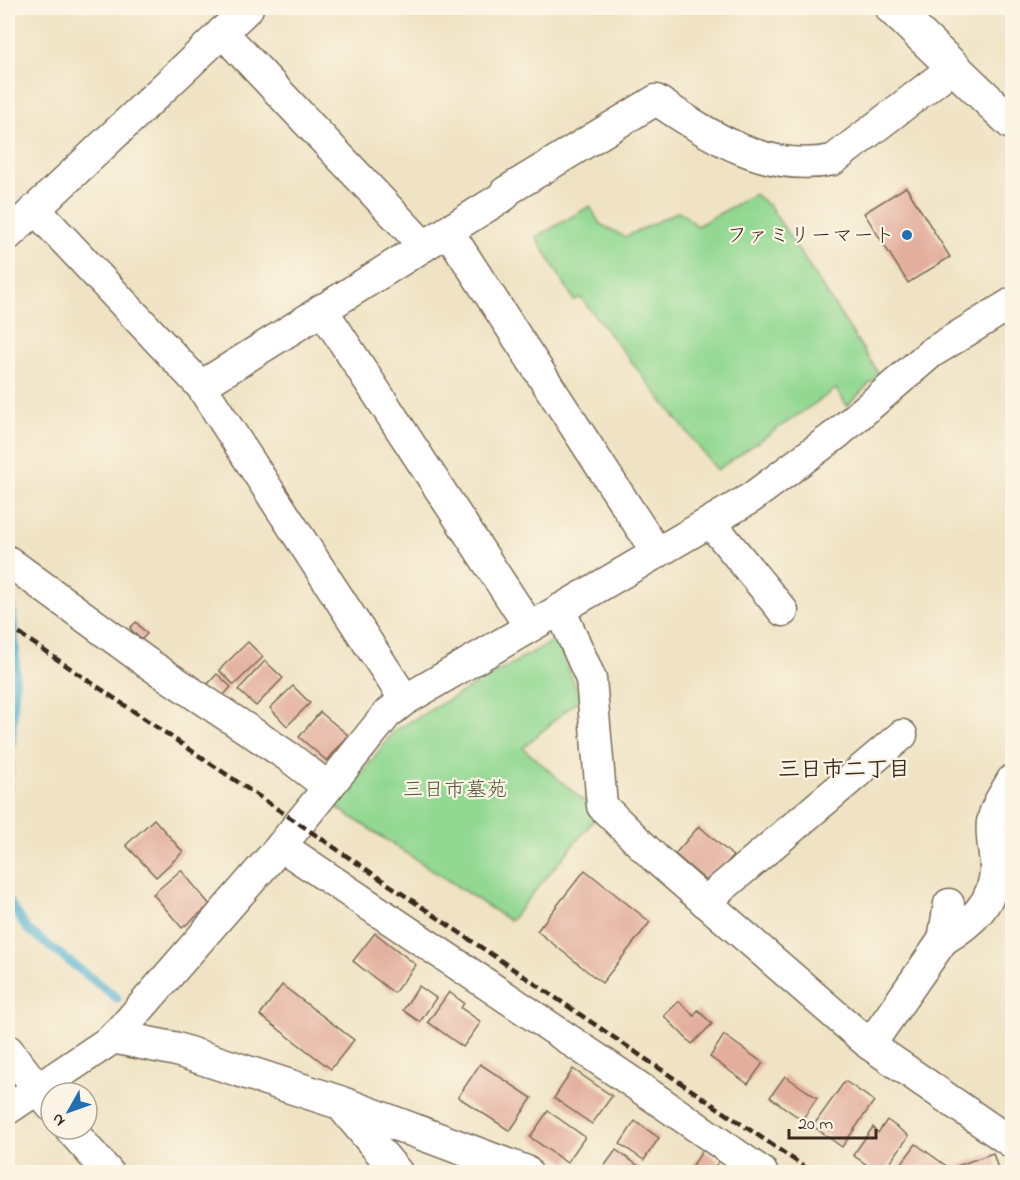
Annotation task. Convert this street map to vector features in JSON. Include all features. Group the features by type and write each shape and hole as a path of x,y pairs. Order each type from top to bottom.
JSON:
{"street":[{"path":"8,235 248,8"},
{"path":"892,8 1012,123"},
{"path":"222,32 436,238 657,554"},
{"path":"201,386 504,196 505,192 656,100 702,130 746,152 779,162 820,162 833,160 955,66"},
{"path":"35,209 201,386 405,700"},
{"path":"63,1081 115,1037 281,846 387,714 405,700 529,626 751,498 837,434 931,353 1012,303"},
{"path":"322,309 529,626"},
{"path":"711,523 783,611"},
{"path":"14,566 146,662 289,757 328,787"},
{"path":"560,609 591,679 602,806 705,902 870,1045 1012,1143"},
{"path":"705,902 902,735"},
{"path":"870,1045 943,940 977,916 991,891 995,871 992,823 998,801 1012,780"},
{"path":"281,846 626,1078 762,1173"},
{"path":"943,940 949,904"},
{"path":"115,1037 175,1049 338,1102 525,1173"},
{"path":"8,1050 39,1093"},
{"path":"8,1110 39,1099"},
{"path":"338,1102 397,1173"},
{"path":"80,1141 108,1173"}],"green space":[{"path":"755,194 771,208 879,374 847,406 836,389 717,470 581,298 574,300 536,237 590,206 600,224 625,237 679,211 697,226"},
{"name":"三日市墓苑","path":"556,639 580,698 523,748 599,814 510,921 336,807 395,730"}],"building":[{"name":"ファミリーマート","path":"906,187 950,257 908,283 864,213"},
{"path":"136,622 147,634 141,640 130,628"},
{"path":"248,642 263,657 234,685 219,670"},
{"path":"265,661 283,678 256,706 238,690"},
{"path":"217,674 231,687 221,698 207,685"},
{"path":"293,686 310,703 287,726 270,708"},
{"path":"320,712 348,735 327,761 299,737"},
{"path":"154,819 183,852 156,877 126,845"},
{"path":"699,826 733,856 709,883 675,854"},
{"path":"181,870 210,905 182,928 153,894"},
{"path":"585,870 650,922 602,983 537,931"},
{"path":"375,933 416,965 394,993 353,961"},
{"path":"282,985 354,1040 331,1069 260,1015"},
{"path":"419,986 436,998 420,1022 403,1010"},
{"path":"449,992 464,1003 461,1008 481,1022 463,1047 428,1022"},
{"path":"679,1001 694,1016 698,1010 712,1024 692,1044 664,1016"},
{"path":"724,1035 763,1063 748,1084 710,1057"},
{"path":"480,1064 532,1098 510,1131 458,1097"},
{"path":"573,1069 612,1096 592,1124 554,1098"},
{"path":"785,1076 817,1098 802,1120 770,1097"},
{"path":"845,1081 874,1101 842,1147 813,1126"},
{"path":"548,1111 585,1137 567,1163 530,1137"},
{"path":"887,1120 909,1136 883,1172 877,1172 853,1155 873,1127 878,1133"},
{"path":"635,1121 659,1138 644,1160 620,1144"},
{"path":"916,1144 949,1168 946,1172 895,1172"},
{"path":"616,1150 640,1167 637,1172 600,1172"},
{"path":"703,1150 719,1161 711,1172 698,1172 691,1168"},
{"path":"993,1153 999,1172 955,1172 954,1167"}],"waterway":[{"path":"8,589 15,663 8,787"},
{"path":"8,900 27,929 117,998"}],"railway":[{"path":"8,626 812,1172"}],"place":[{"name":"ファミリーマート","path":"907,235"}],"district":[{"name":"三日市二丁目","path":"844,768"}]}
